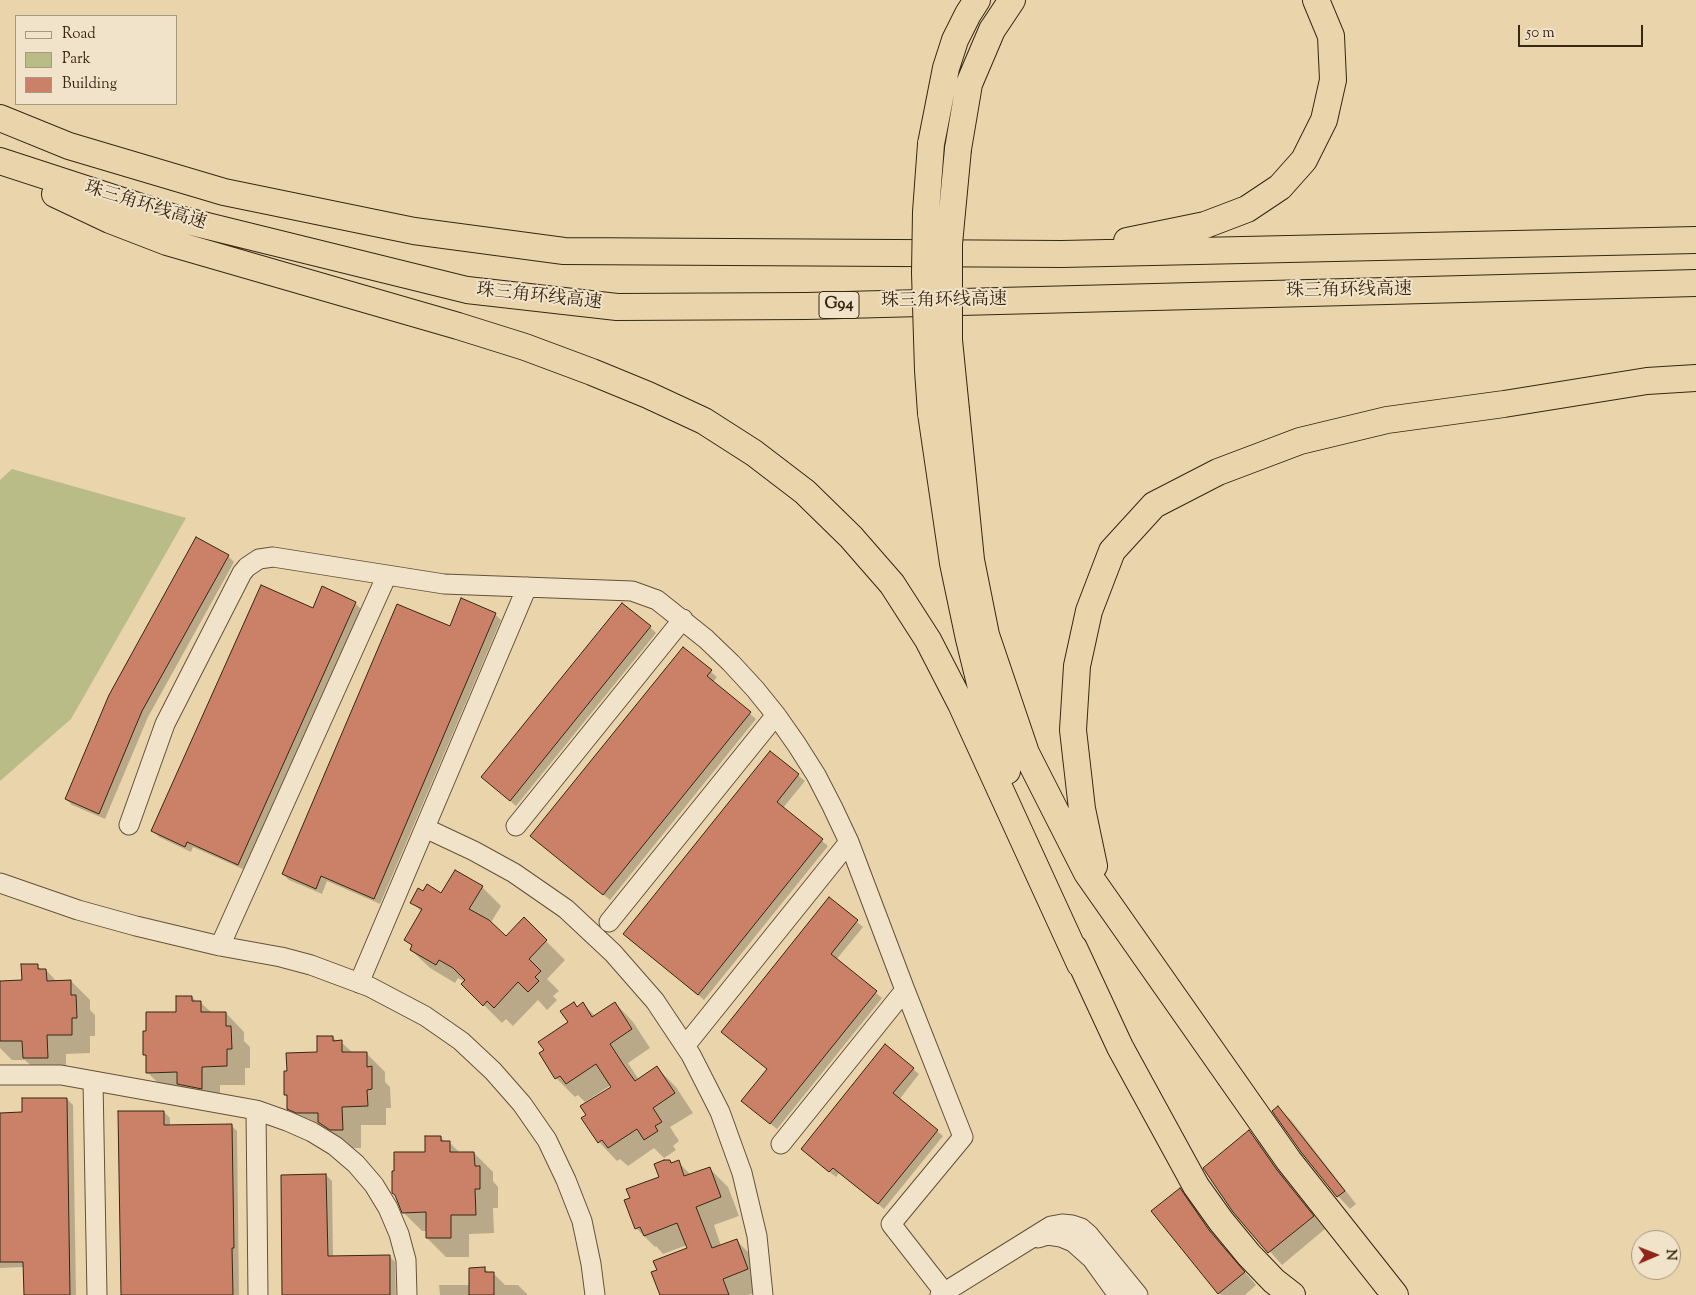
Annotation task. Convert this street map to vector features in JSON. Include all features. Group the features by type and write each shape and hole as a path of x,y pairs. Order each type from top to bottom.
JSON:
{"highway":[{"path":"977,0 955,40 946,68 931,144 926,212 925,273 928,370 944,412 970,560 986,635 1026,753 1087,873 1289,1160 1395,1295"},
{"path":"1012,0 992,30 969,84 958,149 949,244 949,340 944,412 953,563 985,704 1010,781 1080,964"},
{"path":"1062,254 1204,225 1246,210 1280,187 1304,160 1324,120 1334,80 1331,36 1316,0"},
{"name":"珠三角环线高速","path":"0,118 69,146 224,192 414,231 574,251 1062,254 1696,240"},
{"name":"珠三角环线高速","path":"0,161 176,218 467,290 617,306 806,306 1696,283"},
{"path":"0,168 110,220 167,242 458,326 526,347 592,372 704,421 754,453 805,492 852,537 892,584 928,640 960,704 1120,1047 1196,1186 1249,1255 1274,1281 1292,1295"},
{"path":"1098,889 1082,809 1073,730 1077,666 1089,611 1112,551 1154,505 1218,472 1300,441 1388,420 1647,381 1696,378"}],"street":[{"path":"128,825 165,724 247,567 259,559 273,557 444,584 632,591 657,600 682,619 731,663 755,689 776,715 816,775 849,842 963,1137 891,1224 942,1294 1050,1226 1067,1224 1081,1228 1089,1235 1138,1295"},
{"path":"220,946 387,575"},
{"path":"359,983 527,587"},
{"path":"516,826 682,619"},
{"path":"609,922 776,715"},
{"path":"425,828 474,851 514,873 566,909 613,953 655,1002 685,1046 720,1112 742,1173 757,1236 763,1295"},
{"path":"685,1046 849,842"},
{"path":"0,883 111,919 220,946 281,957 311,965 398,1000 425,1016 461,1041 493,1070 522,1104 546,1140 566,1180 582,1221 592,1264 595,1295"},
{"path":"781,1144 905,990"},
{"path":"0,1075 61,1075 256,1110 287,1120 312,1132 335,1146 356,1164 374,1185 388,1208 399,1234 406,1260 407,1295"},
{"path":"93,1081 97,1295"},
{"path":"256,1110 258,1295"},
{"path":"1020,1244 1048,1235 1061,1237 1073,1242 1092,1259 1118,1295"}],"green space":[{"path":"12,469 186,518 71,719 0,781 0,480"}],"building":[{"path":"196,537 229,555 142,711 99,814 65,799 109,695"},
{"path":"261,585 313,608 322,586 356,602 238,865 187,842 185,847 151,831"},
{"path":"461,598 496,613 374,899 321,876 316,889 282,874 397,604 450,626"},
{"path":"622,603 651,626 510,801 481,777"},
{"path":"683,647 712,670 707,676 751,712 603,895 530,836"},
{"path":"770,751 799,774 777,802 823,839 698,995 623,934"},
{"path":"455,870 483,886 469,909 489,920 506,936 524,917 547,940 529,959 541,971 535,977 539,981 528,992 518,982 494,1008 487,1001 483,1006 461,984 465,980 453,968 439,960 436,965 410,950 412,945 404,940 422,909 410,903 418,888 423,891 427,884 441,893"},
{"path":"829,897 858,920 831,954 877,991 770,1124 741,1101 767,1069 721,1032"},
{"path":"21,964 38,964 38,969 46,969 47,981 71,980 71,995 76,995 77,1018 72,1018 72,1035 47,1035 48,1058 23,1058 22,1041 0,1041 0,981 22,980"},
{"path":"176,996 192,996 192,1001 201,1001 201,1012 226,1012 226,1026 231,1026 232,1049 227,1049 227,1066 202,1067 202,1089 177,1084 177,1072 146,1073 146,1055 143,1055 143,1031 146,1031 146,1012 176,1012"},
{"path":"574,1002 577,1007 583,1002 592,1017 615,1002 632,1029 610,1044 625,1067 635,1081 657,1066 675,1093 653,1108 662,1122 655,1126 658,1131 644,1140 637,1129 608,1148 602,1140 598,1143 581,1118 586,1115 580,1106 611,1087 596,1064 566,1084 560,1076 555,1079 539,1053 544,1050 538,1042 568,1022 560,1011"},
{"path":"317,1036 333,1036 333,1041 342,1040 342,1052 367,1052 367,1067 372,1066 372,1089 367,1090 368,1106 342,1107 343,1130 330,1130 318,1122 318,1113 296,1113 287,1109 287,1095 284,1095 284,1071 287,1071 286,1053 317,1052"},
{"path":"885,1044 914,1068 893,1093 938,1130 878,1204 833,1168 829,1172 801,1149"},
{"path":"22,1098 67,1098 70,1295 24,1295 23,1262 0,1262 0,1113 22,1112"},
{"path":"1278,1106 1345,1191 1337,1197 1301,1152 1272,1111"},
{"path":"118,1111 164,1111 164,1125 232,1124 233,1295 121,1295"},
{"path":"1249,1130 1277,1170 1314,1216 1268,1253 1233,1212 1203,1168"},
{"path":"425,1136 441,1136 441,1141 450,1141 450,1152 474,1152 475,1166 480,1166 480,1189 475,1189 476,1215 451,1215 451,1238 426,1238 426,1212 402,1213 395,1195 392,1193 394,1152 425,1152"},
{"path":"670,1160 671,1163 679,1160 684,1176 710,1167 721,1197 696,1207 712,1248 737,1239 748,1269 723,1279 729,1295 660,1295 651,1272 657,1270 653,1261 687,1248 677,1223 644,1236 640,1227 635,1229 624,1200 630,1198 626,1189 659,1177 654,1164"},
{"path":"326,1174 328,1256 390,1255 390,1295 282,1295 281,1175"},
{"path":"1180,1188 1209,1230 1245,1272 1218,1294 1151,1211"},
{"path":"485,1267 485,1272 494,1272 494,1295 469,1295 469,1268"}]}
